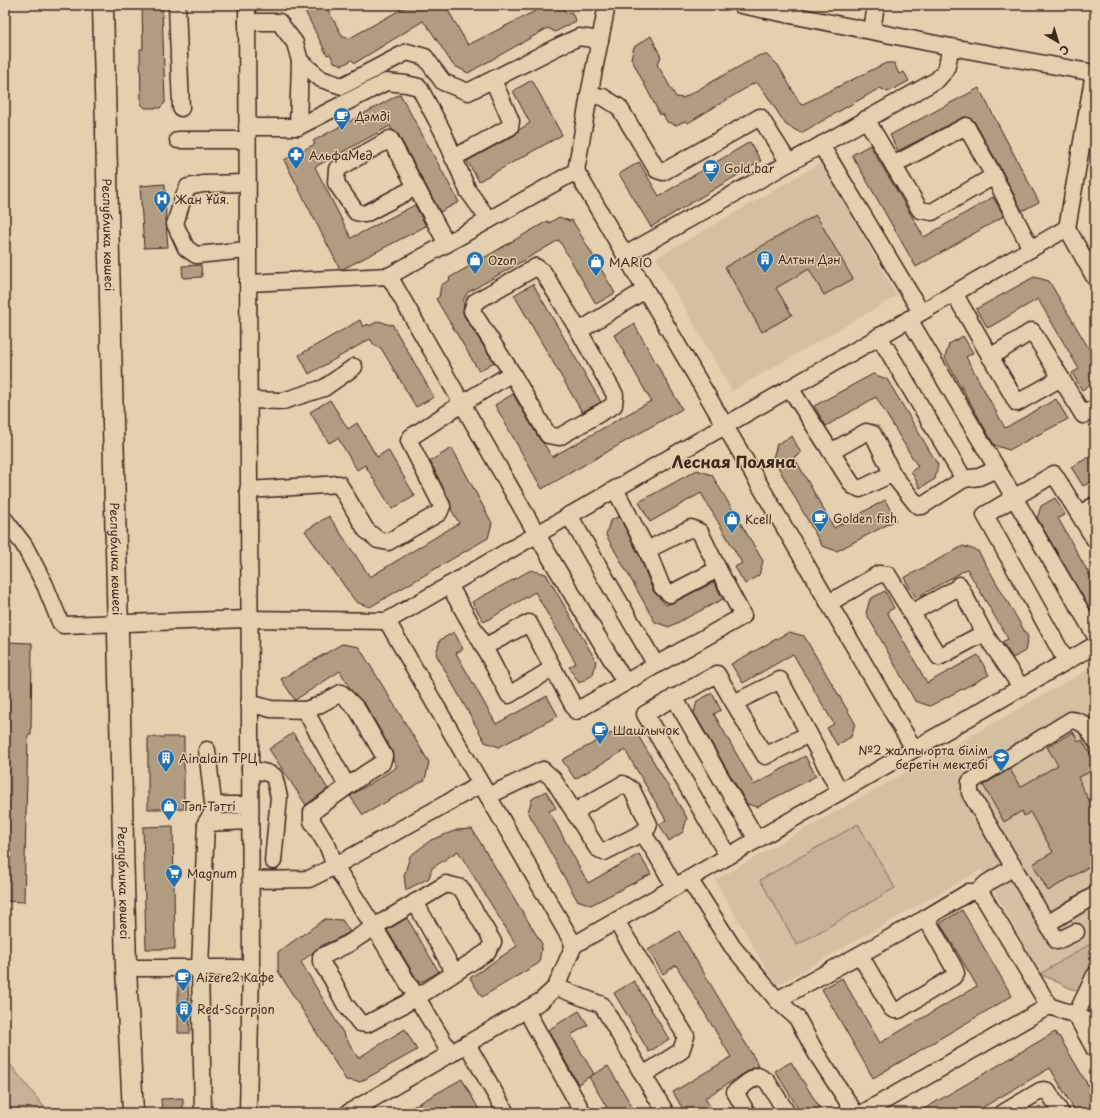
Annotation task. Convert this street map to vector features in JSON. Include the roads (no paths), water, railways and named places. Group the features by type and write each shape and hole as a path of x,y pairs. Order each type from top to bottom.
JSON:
{"main road":[{"name":"Республика көшесі","path":"103,5 126,968 133,1113"}],"street":[{"path":"177,5 181,108"},
{"path":"247,5 248,490 251,880 248,1113"},
{"path":"606,5 576,171 914,749"},
{"path":"741,5 951,47 1095,73 1067,228 1093,268"},
{"path":"872,30 876,5"},
{"path":"247,22 279,22 295,43 300,61 298,127"},
{"path":"300,61 321,78 342,86 407,52 425,57 443,82 468,92 579,37 600,40"},
{"path":"625,255 937,80 946,70 951,47"},
{"path":"453,158 510,127 511,121 493,80"},
{"path":"178,140 298,127 386,82 419,87 443,132 468,191 489,220"},
{"path":"589,95 603,97 619,107 657,170 663,172 760,117 789,163"},
{"path":"866,119 920,210 932,212 994,176"},
{"path":"893,165 966,126 994,176 1031,249"},
{"path":"416,187 365,214 356,212 336,183 337,169 390,139 447,244"},
{"path":"348,1113 541,1001 556,987 574,945 1094,645 821,145"},
{"path":"248,283 390,276 576,171"},
{"path":"247,183 204,184 188,187 175,224 186,248 196,255 247,250"},
{"path":"5,520 24,545 45,585 60,622 63,625 249,619 387,621 1067,228"},
{"path":"536,267 543,272 615,394 614,405 559,437 548,435 512,373 472,311 475,302 536,267"},
{"path":"390,276 537,534 624,682"},
{"path":"579,331 645,290"},
{"path":"954,293 1017,403 1061,378"},
{"path":"990,357 1032,331 1083,415 1095,408"},
{"path":"879,336 964,479"},
{"path":"248,400 283,401 324,388 354,367"},
{"path":"248,490 339,484 366,530 378,540 388,542 439,513 442,506 409,441 411,437 462,403 512,373"},
{"path":"790,388 853,486 860,489 885,477 893,475"},
{"path":"831,452 866,432 872,434 893,475 920,506 964,479 979,477 998,469"},
{"path":"1066,661 985,515 1054,474 1095,540"},
{"path":"615,489 647,550 662,587 670,594 718,569"},
{"path":"1080,514 1095,505"},
{"path":"570,515 656,665"},
{"path":"484,646 529,623 576,711 624,682 744,616 718,569 700,532 691,528 647,550"},
{"path":"829,603 879,574 888,575 939,657 984,633"},
{"path":"449,585 484,646 509,694 553,668"},
{"path":"911,613 959,587 958,585 984,633 1021,688"},
{"path":"387,621 574,945"},
{"path":"728,856 645,714 717,674 766,756 809,734"},
{"path":"734,704 780,680 840,792"},
{"path":"249,704 271,709 306,710 317,706 341,693 357,709 384,756 382,763 347,786 312,812 312,821 328,848 335,866 451,1054"},
{"path":"674,697 757,840"},
{"path":"306,710 347,786"},
{"path":"1076,932 1057,941 970,793 970,782 1071,720 1078,720 1086,726 1095,740"},
{"path":"206,750 213,803 216,808"},
{"path":"250,769 274,776 279,797 273,861"},
{"path":"251,880 309,879 484,790 542,770 553,779 575,814 597,848 604,852 642,833 648,828 649,824 632,790 623,784 584,806 575,814"},
{"path":"203,1113 200,968 206,824 216,808 222,805 250,805"},
{"path":"206,824 250,822"},
{"path":"642,833 675,887"},
{"path":"977,892 987,883 1014,867"},
{"path":"689,879 732,946 777,1000 797,1018 816,1052 854,1113"},
{"path":"446,884 461,888 493,942 488,952 454,972 416,998 367,1024 360,1023 345,1004 321,962 322,957 348,944 374,927 446,884"},
{"path":"777,1000 926,918 969,892 977,892 984,898 1049,1006 1076,1015 1095,1025"},
{"path":"1047,924 1095,895"},
{"path":"415,902 454,972"},
{"path":"860,955 891,1008 899,1010 953,977 956,973 926,918"},
{"path":"616,921 686,1036 681,1051 643,1075"},
{"path":"126,968 251,968"},
{"path":"1076,1015 1095,975"},
{"path":"556,987 602,1005 666,1113"},
{"path":"863,1113 1049,1006"},
{"path":"526,1010 583,1113"},
{"path":"1076,1015 1095,1050"},
{"path":"467,1044 506,1113"},
{"path":"747,1113 735,1092 758,1076 767,1081 787,1113"},
{"path":"1004,1113 1040,1090 1048,1091 1062,1113"}],"place":[{"name":"Дәмді","path":"342,131"},
{"name":"АльфаМед","path":"296,170"},
{"name":"Gold bar","path":"711,183"},
{"name":"Жан Ұйя.","path":"162,214"},
{"name":"Алтын Дән","path":"765,274"},
{"name":"Ozon","path":"475,275"},
{"name":"MARIO","path":"596,277"},
{"name":"Golden fish","path":"820,533"},
{"name":"Kcell","path":"732,534"},
{"name":"Шашлычок","path":"600,745"},
{"name":"№2 жалпы орта білім беретін мектебі","path":"1001,772"},
{"name":"Ainalain ТРЦ","path":"166,773"},
{"name":"Тәп-Тәтті","path":"169,821"},
{"name":"Magnum","path":"174,888"},
{"name":"Aizere2 Кафе","path":"183,992"},
{"name":"Red-Scorpion","path":"184,1024"}],"district":[{"name":"Лесная Поляна","path":"734,461"}]}
